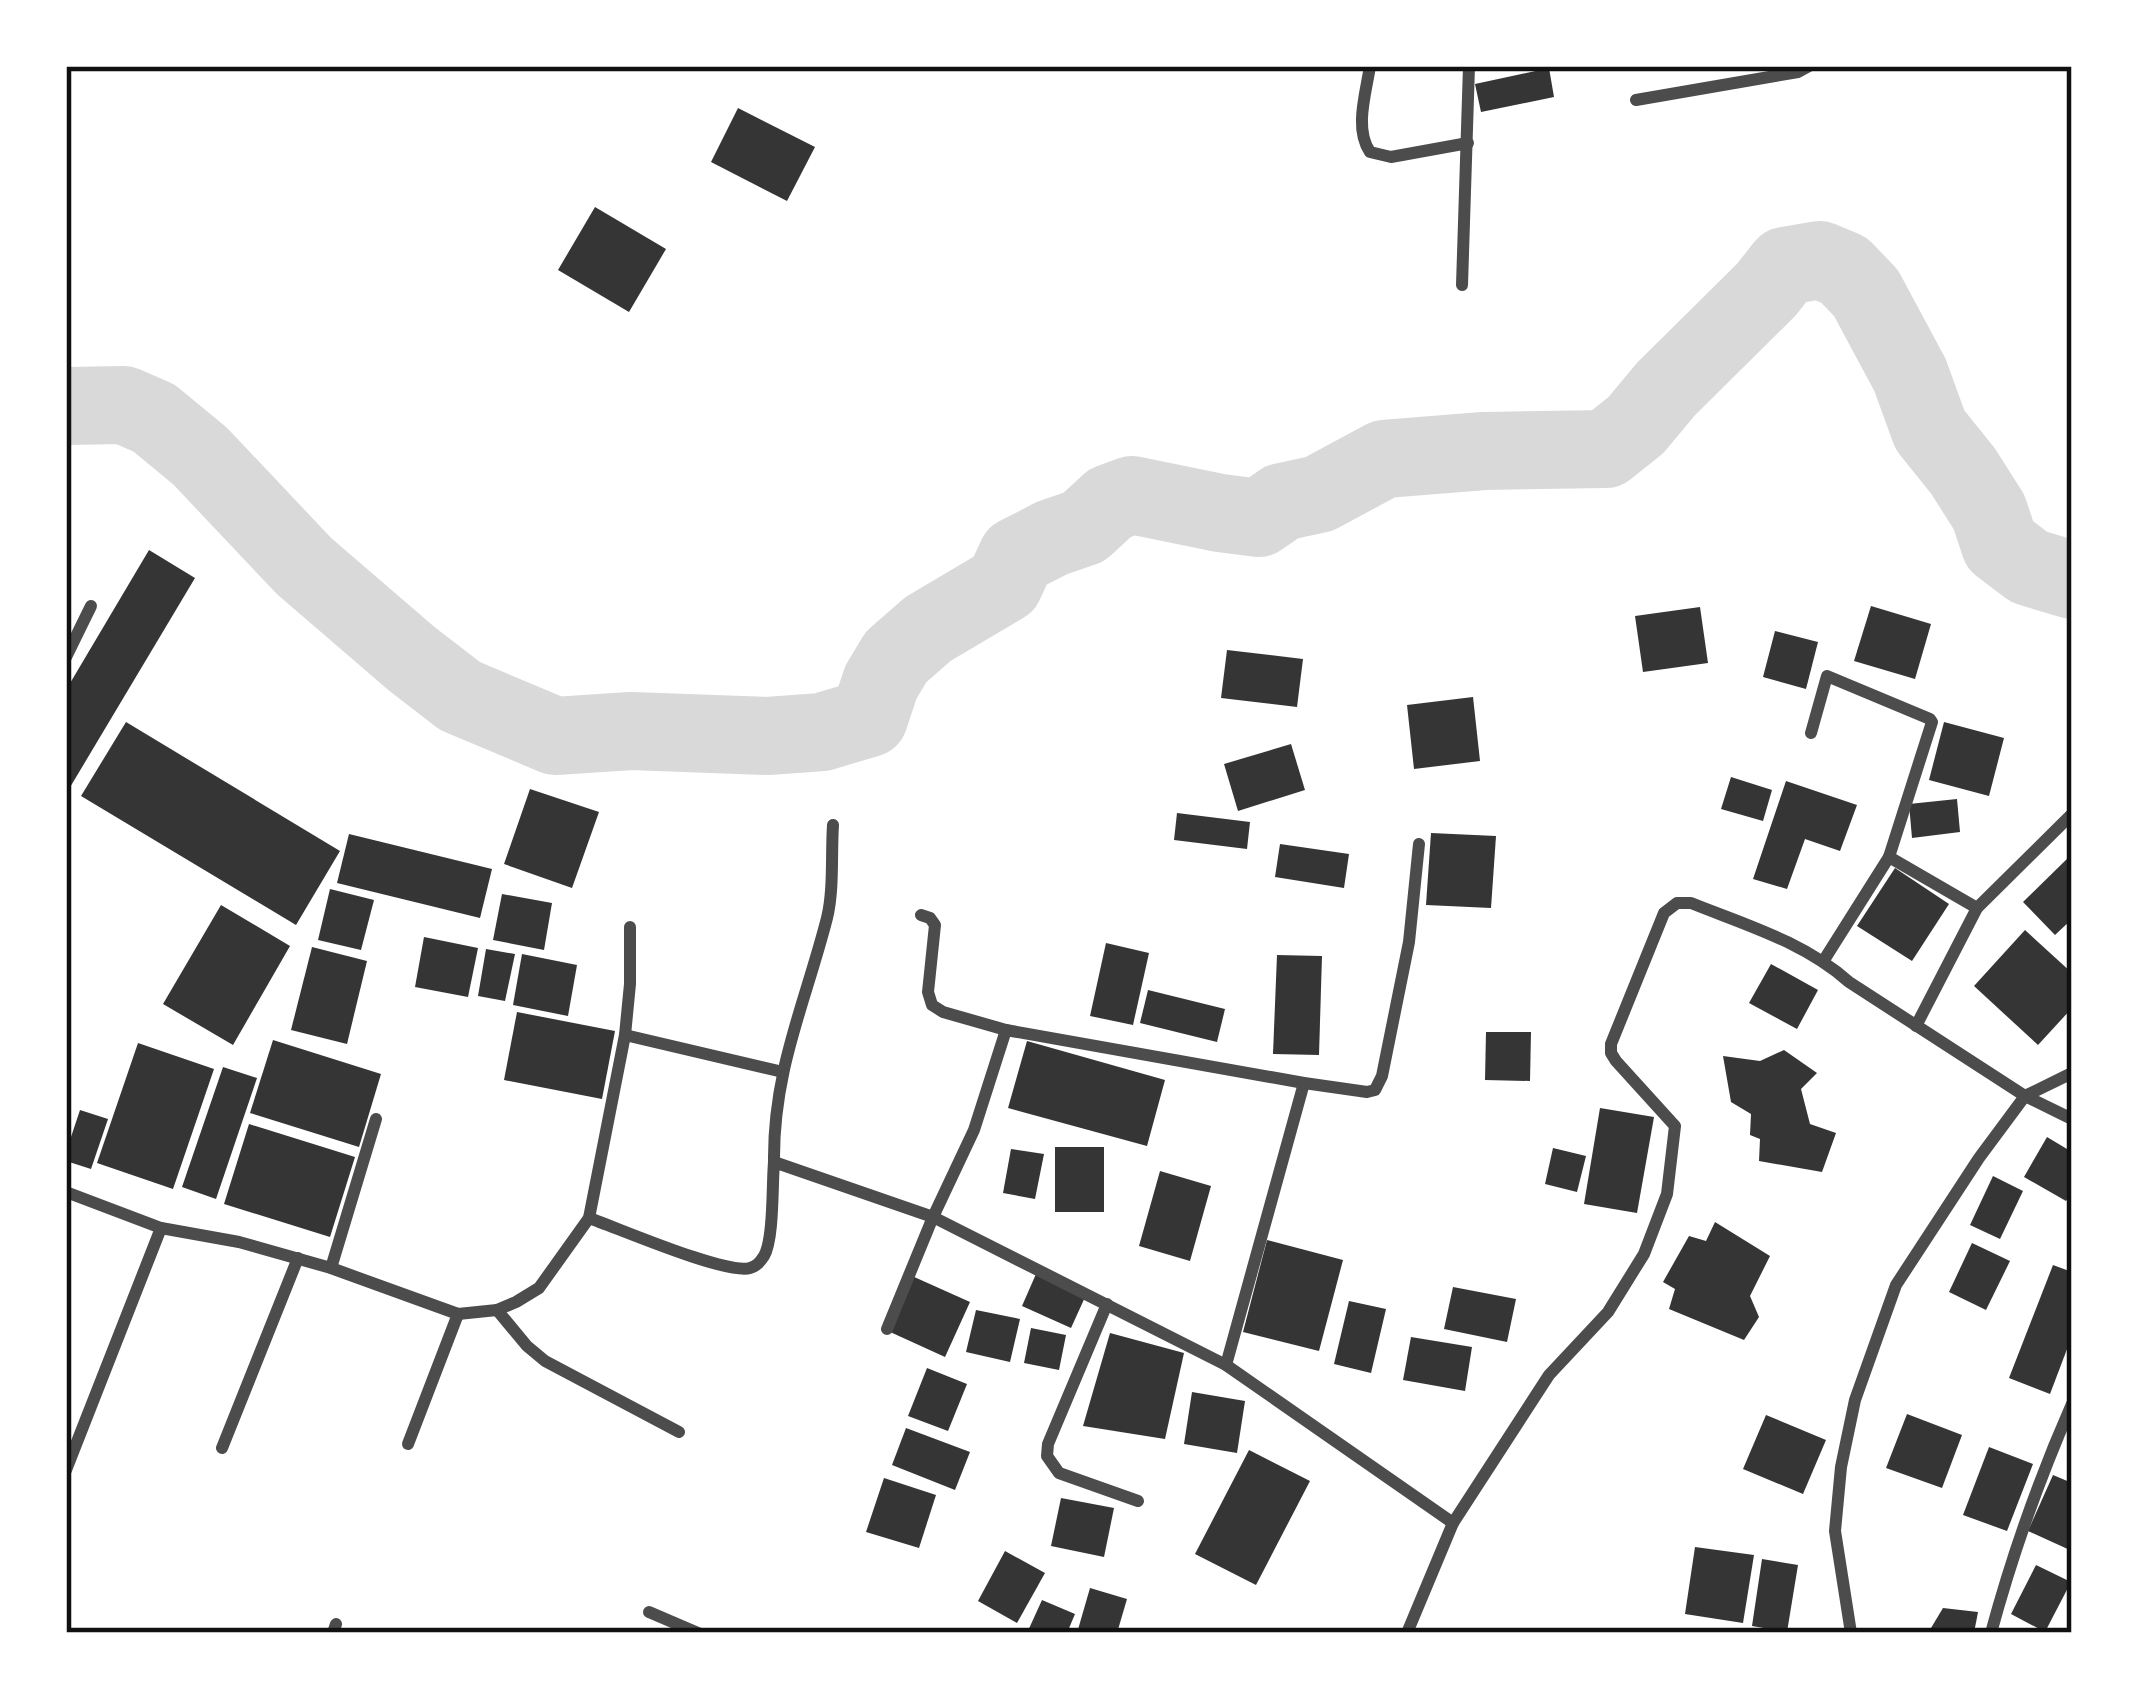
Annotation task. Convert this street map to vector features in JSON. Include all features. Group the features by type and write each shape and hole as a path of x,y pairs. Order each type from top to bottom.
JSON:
{"street":[{"path":"1462,285 1469,66"},
{"path":"1636,100 1798,72 1809,66"},
{"path":"1365,68 1361,130 1370,152 1391,157 1468,143"},
{"path":"66,656 92,606"},
{"path":"1811,733 1827,676 1931,720 1889,857 1824,960"},
{"path":"1916,1026 1977,908 2072,814"},
{"path":"589,1218 732,1268 757,1265 768,1247 776,1101 829,913 833,824"},
{"path":"921,915 935,926 928,992 932,1006 943,1012 1006,1030 1367,1092 1379,1083 1408,942 1419,844"},
{"path":"1889,857 1977,908"},
{"path":"1407,1633 1453,1523 1550,1375 1608,1312 1644,1254 1667,1194 1675,1126 1611,1053 1624,1008 1664,913 1677,904 1691,903 1792,943 2025,1096 2072,1119"},
{"path":"66,1192 161,1228 207,1234 331,1268 458,1314 497,1310 516,1302 539,1288 589,1218 625,1035 630,927"},
{"path":"887,1329 974,1130 1006,1030"},
{"path":"625,1035 782,1072"},
{"path":"1851,1633 1835,1531 1841,1467 1855,1400 1896,1285 2025,1096 2072,1073"},
{"path":"1226,1365 1304,1084"},
{"path":"331,1268 376,1118"},
{"path":"774,1162 933,1217 1226,1365 1453,1523"},
{"path":"66,1470 161,1228"},
{"path":"223,1448 298,1258"},
{"path":"1107,1304 1047,1456 1059,1473 1138,1501"},
{"path":"497,1310 545,1361 679,1432"},
{"path":"408,1444 458,1314"},
{"path":"1991,1633 2037,1482 2072,1404"},
{"path":"650,1612 698,1633"}],"building":[{"path":"1549,68 1554,97 1481,112 1475,84"},
{"path":"738,108 815,147 787,201 711,162"},
{"path":"595,207 666,249 629,312 558,270"},
{"path":"149,550 195,578 66,794 66,690"},
{"path":"1871,606 1931,624 1915,679 1854,661"},
{"path":"1700,607 1708,663 1643,672 1635,616"},
{"path":"1775,631 1818,642 1806,689 1763,677"},
{"path":"1227,650 1303,659 1297,707 1221,698"},
{"path":"1473,697 1480,761 1414,769 1407,705"},
{"path":"126,722 340,851 296,925 81,796"},
{"path":"1944,722 2004,738 1989,796 1929,780"},
{"path":"1291,744 1305,790 1238,811 1224,764"},
{"path":"1731,777 1772,790 1763,821 1721,809"},
{"path":"1786,781 1857,805 1840,851 1805,839 1787,889 1753,879"},
{"path":"530,789 599,812 572,888 504,864"},
{"path":"1957,799 1960,832 1912,838 1909,804"},
{"path":"1177,813 1250,822 1247,849 1174,840"},
{"path":"1431,833 1496,836 1491,908 1426,905"},
{"path":"349,834 492,869 480,918 337,883"},
{"path":"1280,844 1349,854 1344,888 1275,877"},
{"path":"2072,854 2072,919 2055,935 2023,902"},
{"path":"1895,868 1949,904 1912,961 1857,926"},
{"path":"330,889 374,900 361,950 318,940"},
{"path":"502,894 552,903 544,950 493,940"},
{"path":"221,905 290,946 233,1045 163,1004"},
{"path":"2025,930 2072,973 2072,1008 2038,1045 1974,986"},
{"path":"424,937 478,948 468,997 415,987"},
{"path":"1106,943 1149,953 1133,1025 1090,1016"},
{"path":"312,947 367,961 347,1044 291,1030"},
{"path":"486,949 515,954 505,1001 478,996"},
{"path":"522,954 577,965 568,1016 513,1005"},
{"path":"1277,955 1322,956 1319,1055 1273,1054"},
{"path":"1771,964 1818,990 1797,1029 1749,1003"},
{"path":"1148,990 1225,1009 1217,1042 1140,1023"},
{"path":"517,1012 615,1031 602,1099 504,1080"},
{"path":"1486,1032 1531,1032 1530,1081 1485,1080"},
{"path":"273,1040 381,1074 359,1147 250,1113"},
{"path":"1027,1041 1165,1080 1147,1146 1008,1108"},
{"path":"138,1043 214,1069 173,1189 97,1163"},
{"path":"1784,1050 1817,1073 1801,1089 1810,1124 1836,1133 1822,1172 1759,1161 1760,1139 1750,1135 1751,1114 1731,1102 1723,1056 1760,1061"},
{"path":"223,1067 257,1078 216,1199 182,1187"},
{"path":"1600,1108 1654,1117 1637,1213 1584,1204"},
{"path":"80,1110 108,1119 91,1169 66,1161"},
{"path":"249,1124 355,1157 330,1237 224,1204"},
{"path":"2047,1137 2072,1152 2072,1191 2066,1201 2024,1177"},
{"path":"1055,1147 1104,1147 1104,1212 1055,1212"},
{"path":"1553,1148 1586,1156 1577,1192 1545,1184"},
{"path":"1011,1149 1044,1154 1035,1199 1003,1193"},
{"path":"1160,1171 1211,1186 1190,1261 1139,1246"},
{"path":"1993,1176 2023,1191 2000,1239 1970,1225"},
{"path":"1715,1222 1770,1256 1750,1296 1759,1317 1744,1340 1669,1309 1675,1289 1663,1282 1689,1236 1706,1241"},
{"path":"1267,1240 1343,1260 1319,1351 1243,1332"},
{"path":"1972,1243 2010,1261 1986,1310 1949,1292"},
{"path":"2053,1265 2072,1272 2072,1336 2050,1394 2009,1378"},
{"path":"1036,1274 1086,1295 1071,1328 1022,1306"},
{"path":"912,1276 970,1302 945,1357 888,1331"},
{"path":"1453,1287 1516,1299 1507,1342 1444,1329"},
{"path":"1349,1301 1386,1309 1371,1373 1334,1364"},
{"path":"976,1310 1020,1319 1010,1362 966,1352"},
{"path":"1031,1328 1066,1335 1059,1370 1024,1363"},
{"path":"1110,1333 1184,1353 1165,1439 1083,1426"},
{"path":"1411,1337 1472,1347 1465,1391 1403,1380"},
{"path":"927,1368 967,1384 948,1431 908,1416"},
{"path":"1192,1392 1245,1401 1237,1453 1184,1444"},
{"path":"1907,1414 1962,1435 1942,1488 1886,1468"},
{"path":"1766,1415 1826,1440 1803,1494 1743,1469"},
{"path":"906,1428 970,1452 955,1490 892,1465"},
{"path":"1989,1447 2033,1464 2007,1531 1963,1515"},
{"path":"1249,1450 1310,1481 1256,1585 1195,1554"},
{"path":"2053,1475 2072,1483 2072,1551 2028,1531"},
{"path":"884,1478 936,1495 919,1548 866,1532"},
{"path":"1061,1498 1114,1508 1104,1557 1051,1546"},
{"path":"1695,1547 1754,1555 1743,1623 1685,1614"},
{"path":"1005,1551 1045,1573 1017,1623 978,1601"},
{"path":"1762,1559 1798,1565 1787,1632 1752,1626"},
{"path":"2036,1565 2071,1582 2045,1632 2011,1614"},
{"path":"1090,1588 1127,1599 1117,1633 1077,1633"},
{"path":"1042,1600 1075,1614 1067,1633 1027,1633"},
{"path":"1943,1608 1978,1612 1974,1633 1928,1633"}],"waterway":[{"path":"66,406 124,405 154,418 200,456 304,566 460,696 555,736 631,731 768,736 822,732 869,718 896,657 928,629 1004,584 1017,556 1084,527 1110,503 1132,495 1259,518 1282,502 1319,494 1384,459 1606,449 1636,425 1785,266 1820,260 1844,270 1866,293 1910,375 1930,430 1989,512 2000,545 2029,567 2072,580"}]}
